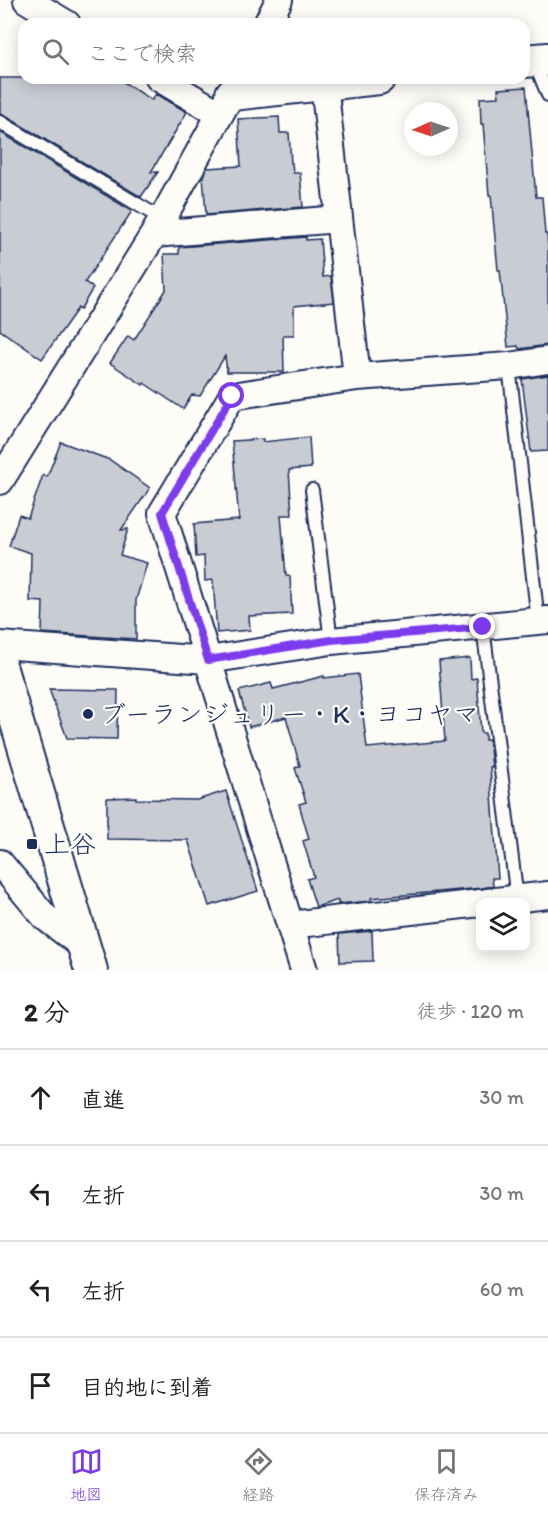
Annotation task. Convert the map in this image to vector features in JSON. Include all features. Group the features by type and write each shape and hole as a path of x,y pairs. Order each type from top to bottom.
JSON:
{"street":[{"path":"27,0 58,18"},
{"path":"270,18 279,0"},
{"path":"184,84 231,95 324,84 357,377"},
{"path":"0,481 158,226 231,95"},
{"path":"158,226 339,219"},
{"path":"304,970 162,513 232,396 357,377 509,366 548,360"},
{"path":"0,645 208,660 331,640 543,621"},
{"path":"0,666 88,959"},
{"path":"0,863 45,917 88,959"},
{"path":"527,898 548,896"},
{"path":"290,925 476,903"}],"lane":[{"path":"535,60 548,95"},
{"path":"0,122 158,226"},
{"path":"509,366 543,621"},
{"path":"312,490 331,640"},
{"path":"483,627 517,898"}],"building":[{"path":"0,78 18,78 18,84 127,84 152,100 156,94 187,112 151,172 158,172 141,197 0,114"},
{"path":"526,87 536,197 542,197 545,234 547,234 548,345 519,349 518,346 508,347 491,195 489,195 483,124 481,124 480,98 499,97 498,89"},
{"path":"279,117 280,133 289,133 293,173 300,173 303,207 206,215 203,176 207,168 241,166 238,119"},
{"path":"0,132 132,211 85,282 93,288 80,310 78,308 42,359 0,330"},
{"path":"306,237 306,240 320,239 323,277 331,276 334,302 294,306 294,335 283,335 284,372 227,372 225,356 200,396 192,395 183,409 110,363 128,336 134,340 166,290 164,254 179,254 179,247"},
{"path":"548,375 548,451 531,452 522,379"},
{"path":"309,437 311,468 289,470 292,515 281,515 286,576 290,576 292,614 249,616 250,630 217,633 213,580 205,581 204,556 196,557 194,524 239,520 232,441 263,439 263,442"},
{"path":"61,442 110,460 150,488 121,530 128,529 120,555 147,563 136,600 136,639 42,633 43,602 30,601 31,553 9,546 19,515 28,518 43,475 47,477"},
{"path":"470,658 471,679 477,678 481,733 485,733 485,740 489,739 498,878 492,878 493,886 482,888 371,898 371,901 338,904 338,900 316,907 307,879 314,877 303,841 309,839 299,804 306,802 295,768 300,766 286,717 249,727 239,691 271,683 273,689 324,676 324,678 358,674 367,748 445,741 439,661"},
{"name":"ブーランジュリー・K・ヨコヤマ","path":"49,689 118,690 117,739 67,738"},
{"path":"226,791 258,891 209,906 188,840 107,839 107,798 197,800"},
{"path":"372,931 373,961 340,962 339,934"}],"place":[{"name":"ブーランジュリー・K・ヨコヤマ","path":"88,714"},
{"name":"上谷","path":"32,844"}],"route":[{"path":"232,396 162,513 208,660 331,640 483,627"}]}
